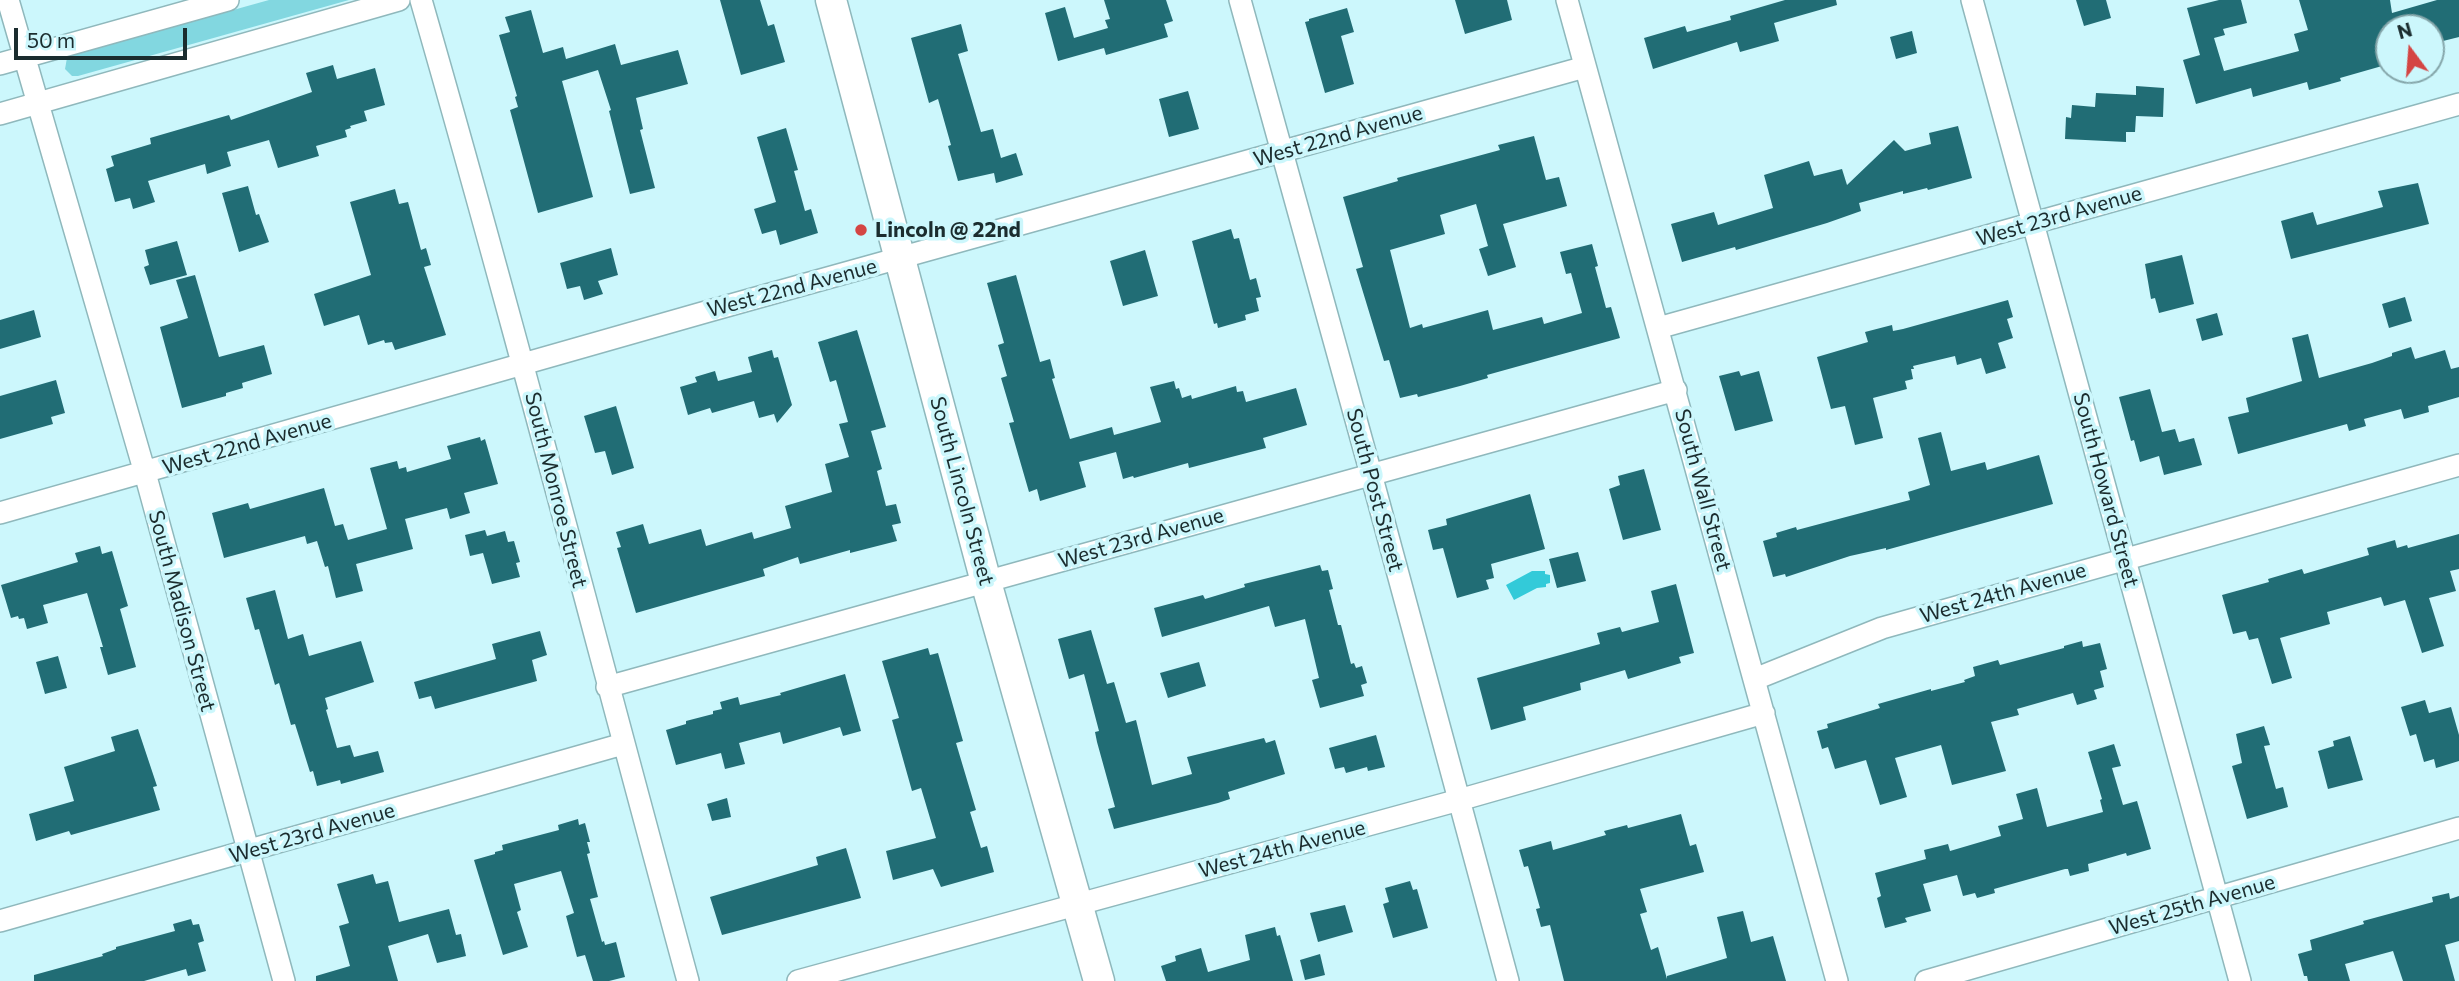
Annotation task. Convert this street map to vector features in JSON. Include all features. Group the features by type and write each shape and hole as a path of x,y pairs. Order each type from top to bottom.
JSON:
{"street":[{"name":"South Madison Street","path":"8,0 145,473 284,981"},
{"path":"0,64 228,0"},
{"path":"0,114 399,0"},
{"name":"South Monroe Street","path":"421,0 524,364 607,687 688,981"},
{"name":"South Lincoln Street","path":"831,0 986,582 1099,981"},
{"name":"South Post Street","path":"1240,0 1508,981"},
{"name":"South Wall Street","path":"1567,0 1837,981"},
{"name":"South Howard Street","path":"1972,0 2239,981"},
{"name":"West 22nd Avenue","path":"0,513 1585,67"},
{"name":"West 23rd Avenue","path":"1658,328 2459,104"},
{"name":"West 23rd Avenue","path":"607,687 1676,390"},
{"name":"West 24th Avenue","path":"1755,679 1882,628 2459,465"},
{"name":"West 24th Avenue","path":"798,981 1459,800 1764,713"},
{"name":"West 23rd Avenue","path":"0,921 623,744"},
{"name":"West 25th Avenue","path":"1926,981 2459,828"}],"shaded area":[{"path":"269,0 349,0 78,76 72,76 65,69 67,58 72,55"},
{"path":"1532,571 1545,571 1545,574 1550,575 1550,583 1514,600 1506,585"}],"building":[{"path":"720,0 760,0 768,26 774,24 785,62 741,75"},
{"path":"1104,0 1166,0 1173,21 1164,24 1168,37 1106,55 1104,48 1058,61 1045,13 1065,7 1074,38 1108,28 1105,20 1110,19"},
{"path":"1455,0 1507,0 1512,20 1465,34"},
{"path":"1785,0 1836,0 1837,5 1774,23 1779,41 1740,52 1737,42 1653,69 1644,38 1685,26 1687,32 1731,20 1730,16"},
{"path":"2076,0 2106,0 2111,18 2084,26"},
{"path":"2219,0 2241,0 2247,23 2223,29 2225,35 2214,38 2224,71 2299,51 2294,34 2308,30 2299,0 2390,0 2392,13 2437,0 2459,0 2459,37 2445,40 2445,14 2375,14 2375,68 2309,90 2307,82 2253,97 2251,88 2196,104 2183,60 2200,55 2187,8"},
{"path":"1347,8 1354,32 1341,36 1354,84 1325,93 1305,22"},
{"path":"531,10 543,53 563,47 566,59 615,44 621,65 678,50 688,84 636,98 643,129 640,130 655,188 630,194 609,111 611,110 598,70 562,81 593,197 538,213 510,110 518,107 517,96 499,35 510,32 505,17"},
{"path":"961,24 968,51 958,54 981,132 993,129 1001,158 1016,153 1023,175 996,183 994,173 958,181 938,99 929,103 911,38"},
{"path":"1912,31 1917,53 1896,59 1890,37"},
{"path":"333,65 337,79 375,68 385,105 364,111 367,121 345,130 347,137 316,146 319,156 278,168 269,140 227,152 231,166 207,174 205,164 148,181 155,202 133,209 130,198 115,202 106,169 114,166 111,156 151,144 150,138 229,115 231,120 312,92 306,73"},
{"path":"2136,86 2164,88 2163,117 2136,116 2135,132 2126,132 2126,142 2065,139 2066,117 2071,118 2072,105 2095,107 2096,93 2136,95"},
{"path":"1188,91 1199,129 1169,137 1159,99"},
{"path":"1958,126 1972,178 1928,190 1927,188 1903,194 1903,191 1859,203 1861,211 1827,223 1736,250 1735,247 1682,262 1671,224 1714,212 1718,225 1773,208 1764,175 1809,161 1814,176 1842,169 1847,185 1894,140 1905,151 1931,144 1929,133"},
{"path":"786,128 798,170 794,171 805,211 811,209 818,233 780,245 776,230 762,234 754,209 776,202 757,137"},
{"path":"1534,136 1546,180 1559,177 1567,206 1503,224 1516,267 1488,276 1479,249 1488,246 1476,204 1440,215 1445,234 1390,250 1410,328 1422,324 1423,328 1488,310 1493,330 1542,317 1544,324 1582,313 1571,273 1566,274 1560,252 1592,244 1606,308 1611,307 1620,338 1487,375 1488,378 1460,386 1418,397 1417,394 1400,398 1389,360 1384,361 1356,269 1363,267 1343,197 1398,181 1397,178 1500,150 1498,145"},
{"path":"2418,183 2429,224 2291,259 2281,221 2313,212 2317,225 2383,207 2378,191"},
{"path":"248,186 256,215 259,214 269,242 239,252 222,193"},
{"path":"395,189 399,204 408,202 421,250 426,248 431,265 424,267 446,335 395,350 392,342 385,343 384,340 368,345 359,315 324,326 314,294 371,275 350,202"},
{"path":"1231,229 1234,239 1239,238 1250,280 1256,278 1261,297 1256,298 1259,311 1245,315 1246,320 1218,328 1217,323 1214,324 1192,241"},
{"path":"177,241 187,275 150,285 144,267 149,265 145,250"},
{"path":"611,248 618,275 598,281 603,294 584,300 580,286 567,289 560,263"},
{"path":"1145,250 1158,296 1123,306 1110,261"},
{"path":"2182,255 2194,304 2159,313 2155,298 2151,299 2145,264"},
{"path":"195,275 219,357 264,345 272,374 242,383 243,388 226,393 226,396 182,408 160,327 188,318 176,280"},
{"path":"1016,275 1040,362 1050,359 1055,378 1052,379 1070,439 1112,427 1114,435 1161,422 1150,387 1174,381 1182,398 1191,395 1192,399 1236,386 1237,392 1243,391 1246,402 1296,388 1307,425 1263,438 1266,448 1189,468 1188,463 1134,478 1123,479 1116,452 1079,462 1086,487 1040,501 1037,489 1029,492 1009,423 1014,422 1001,378 1007,376 998,345 1004,343 987,283"},
{"path":"2405,297 2412,321 2389,328 2382,304"},
{"path":"2008,300 2013,317 2007,319 2013,338 1998,343 2006,368 1986,374 1981,358 1957,365 1955,356 1913,366 1913,379 1905,381 1907,389 1873,398 1883,438 1855,445 1845,406 1831,409 1817,357 1868,342 1865,332 1892,325 1893,331 1903,329"},
{"path":"34,310 41,337 0,349 0,320"},
{"path":"2217,313 2223,335 2202,341 2196,319"},
{"path":"857,330 886,427 871,431 882,469 877,471 886,506 896,504 901,523 892,525 897,541 800,564 798,557 763,569 765,576 636,613 617,548 621,547 616,532 643,524 649,544 701,529 706,546 752,532 754,539 791,528 785,506 832,492 825,464 849,457 839,424 848,422 836,380 830,382 818,342"},
{"path":"2308,334 2319,378 2372,363 2411,347 2415,359 2445,350 2451,369 2459,367 2459,397 2428,406 2429,412 2404,419 2401,409 2364,419 2366,426 2349,431 2347,424 2238,454 2228,417 2249,412 2246,398 2302,381 2292,338"},
{"path":"772,350 774,358 778,357 792,405 777,423 774,414 759,418 754,401 712,413 710,408 688,415 680,387 697,382 695,377 715,371 718,381 752,372 748,357"},
{"path":"1739,371 1741,376 1759,371 1773,421 1735,431 1719,376"},
{"path":"56,380 65,413 51,417 53,424 0,439 0,396"},
{"path":"2150,389 2162,432 2175,429 2179,442 2194,438 2202,465 2164,475 2159,456 2140,462 2134,440 2131,441 2119,397"},
{"path":"616,406 634,468 612,475 605,451 595,453 584,416"},
{"path":"1941,432 1951,471 1985,462 1987,470 2039,455 2053,504 1886,550 1850,556 1786,577 1785,574 1773,577 1763,541 1777,537 1776,533 1796,527 1797,530 1910,500 1908,492 1930,485 1918,438"},
{"path":"480,437 481,441 485,439 498,484 464,493 470,513 450,519 447,508 405,519 413,549 356,564 363,591 336,598 328,566 325,567 317,541 307,544 305,536 224,558 212,513 248,503 250,509 324,488 335,526 343,524 348,540 387,529 370,468 397,461 399,469 406,467 407,472 451,459 447,446"},
{"path":"1644,469 1661,530 1623,540 1609,489 1620,485 1618,476"},
{"path":"1530,494 1545,549 1491,564 1494,578 1486,580 1489,589 1457,598 1443,548 1433,550 1428,530 1447,525 1446,519"},
{"path":"485,530 487,536 505,531 508,542 514,541 520,562 516,563 520,577 492,584 483,553 470,556 465,535"},
{"path":"2459,534 2459,569 2450,571 2456,591 2429,598 2444,646 2422,653 2405,600 2384,606 2381,597 2327,612 2330,624 2280,638 2292,678 2272,684 2258,638 2249,640 2246,631 2233,634 2222,595 2269,582 2268,579 2302,569 2304,574 2369,555 2367,548 2395,540 2397,548 2407,545 2408,548"},
{"path":"100,546 102,554 112,551 128,606 120,609 136,667 108,675 100,647 103,647 87,593 43,605 48,623 27,629 24,618 11,618 1,585 78,562 75,553"},
{"path":"1578,552 1586,581 1557,588 1549,559"},
{"path":"1320,565 1322,571 1328,570 1333,589 1329,590 1351,664 1354,663 1356,668 1362,666 1367,683 1361,685 1364,696 1320,708 1312,680 1319,678 1305,619 1275,627 1269,606 1162,637 1154,608 1203,595 1205,599 1245,587 1244,584"},
{"path":"1676,584 1694,653 1679,657 1681,663 1628,679 1625,670 1580,683 1581,690 1523,707 1526,720 1491,730 1477,678 1600,644 1597,633 1620,627 1622,632 1659,622 1651,591"},
{"path":"275,590 288,639 303,634 309,656 361,641 374,682 325,698 326,710 337,748 350,745 354,757 378,751 384,772 341,784 340,780 317,786 295,724 291,725 279,683 275,685 259,629 255,630 246,598"},
{"path":"1091,630 1107,684 1114,682 1126,723 1136,720 1152,785 1192,774 1187,757 1264,738 1266,743 1275,740 1285,774 1228,792 1230,799 1218,803 1114,829 1108,809 1115,807 1097,742 1095,732 1099,731 1084,674 1069,679 1058,639"},
{"path":"540,631 547,655 532,660 537,681 435,709 431,696 419,699 414,682 496,659 492,644"},
{"path":"2082,641 2083,647 2100,643 2107,669 2100,671 2104,687 2094,690 2097,699 2077,705 2073,693 2017,709 2019,715 1991,722 2006,771 1952,785 1941,745 1895,758 1907,797 1880,805 1866,760 1835,769 1828,747 1822,749 1817,731 1828,728 1827,724 1880,708 1878,704 1965,682 1964,680 1975,676 1973,667 1998,660 2000,665"},
{"path":"928,648 930,655 938,653 963,741 956,743 976,810 970,812 981,848 987,846 994,872 941,887 933,869 893,880 886,851 936,838 921,788 912,791 892,720 899,718 882,661"},
{"path":"58,656 67,688 45,694 36,662"},
{"path":"1199,662 1206,686 1168,698 1160,673"},
{"path":"845,674 861,731 843,736 840,727 783,744 780,732 739,743 745,764 725,769 721,753 676,765 666,730 713,714 713,711 722,709 720,702 738,697 740,705"},
{"path":"2425,700 2429,713 2451,707 2459,735 2459,761 2436,768 2434,759 2424,762 2416,734 2410,736 2401,707"},
{"path":"2264,726 2270,745 2264,746 2276,789 2283,787 2288,807 2247,819 2232,766 2242,763 2236,734"},
{"path":"138,729 157,786 153,787 160,810 71,835 69,831 36,841 29,814 74,801 64,767 115,751 111,737"},
{"path":"1376,735 1385,767 1368,771 1367,767 1346,773 1344,767 1335,769 1329,748"},
{"path":"2350,736 2363,780 2328,789 2318,751 2334,746 2333,741"},
{"path":"2114,744 2121,766 2112,768 2123,805 2137,801 2151,849 2088,864 2089,871 2070,876 2068,869 2065,869 1994,889 1995,893 1977,898 1975,893 1963,896 1957,875 1923,884 1931,911 1905,918 1907,922 1885,928 1877,898 1881,896 1875,873 1926,859 1924,850 1948,844 1950,851 2001,836 1998,826 2023,819 2016,794 2037,788 2047,827 2103,812 2102,799 2088,752"},
{"path":"727,798 731,817 712,821 707,804"},
{"path":"1681,814 1690,846 1696,844 1704,872 1640,889 1647,912 1640,914 1651,950 1658,947 1667,979 1667,976 1727,958 1717,917 1743,911 1751,942 1773,936 1786,981 1564,981 1550,925 1541,927 1536,909 1540,908 1528,866 1524,867 1519,850 1551,841 1553,850 1606,835 1604,831 1627,825 1628,828"},
{"path":"578,819 579,825 585,823 590,842 587,842 590,853 587,854 598,897 590,899 602,942 604,941 605,945 616,942 625,977 609,981 593,981 585,955 577,957 566,916 574,913 561,871 514,884 521,910 517,912 528,947 503,955 474,860 503,850 502,845 559,830 558,825"},
{"path":"846,848 861,898 722,935 710,897 818,865 816,857"},
{"path":"373,874 376,884 388,881 399,922 449,909 456,935 461,934 466,956 437,963 428,934 388,946 398,981 316,981 316,976 350,966 339,926 349,923 337,884"},
{"path":"1410,881 1413,890 1417,889 1428,928 1393,938 1383,904 1389,902 1385,888"},
{"path":"2449,893 2450,899 2459,896 2459,941 2445,945 2455,981 2403,981 2393,951 2345,964 2350,981 2308,981 2307,976 2304,976 2298,954 2312,950 2310,940 2364,924 2363,921 2433,902 2432,897"},
{"path":"1345,905 1353,932 1318,942 1310,913"},
{"path":"191,919 193,925 199,924 204,941 198,943 206,971 188,976 186,969 144,981 34,981 34,975 103,956 102,954 116,947 175,931 173,924"},
{"path":"1275,927 1277,936 1280,935 1293,981 1166,981 1161,966 1176,961 1175,956 1201,948 1208,972 1250,960 1245,935"},
{"path":"1320,954 1325,975 1305,980 1300,960"}],"place":[{"name":"Lincoln @ 22nd","path":"861,230"}]}
